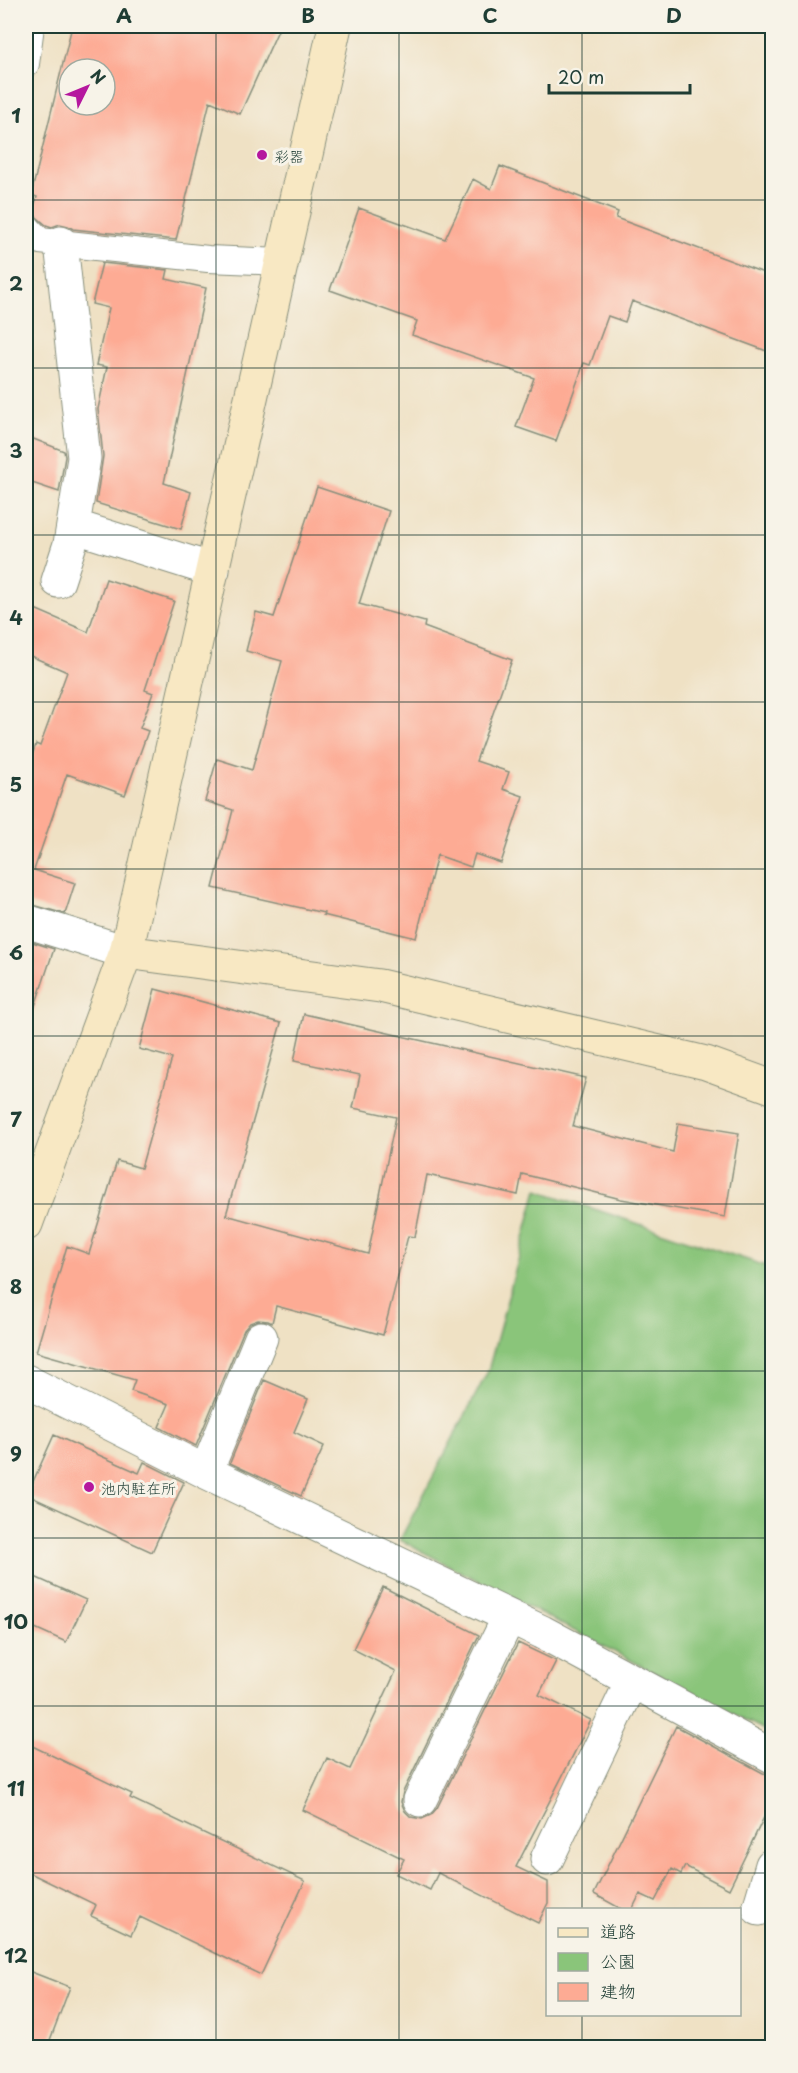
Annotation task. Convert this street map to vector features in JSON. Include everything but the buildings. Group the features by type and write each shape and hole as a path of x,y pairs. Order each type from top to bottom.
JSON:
{"street":[{"path":"26,1224 126,952 335,26"},
{"path":"58,581 70,544 84,458 61,243"},
{"path":"73,526 213,570"},
{"path":"26,921 126,952 380,986 706,1063 772,1087"},
{"path":"206,1472 261,1338"},
{"path":"26,1381 206,1472 509,1617 772,1756"},
{"path":"420,1800 509,1617"},
{"path":"547,1859 632,1681"},
{"path":"759,1909 772,1865"}],"lane":[{"path":"26,64 31,26"},
{"path":"26,226 40,241 208,259 282,262"}],"green space":[{"path":"537,1190 772,1268 772,1734 400,1540 488,1371"}],"place":[{"name":"彩器","path":"262,155"},
{"name":"池内駐在所","path":"89,1487"}]}
